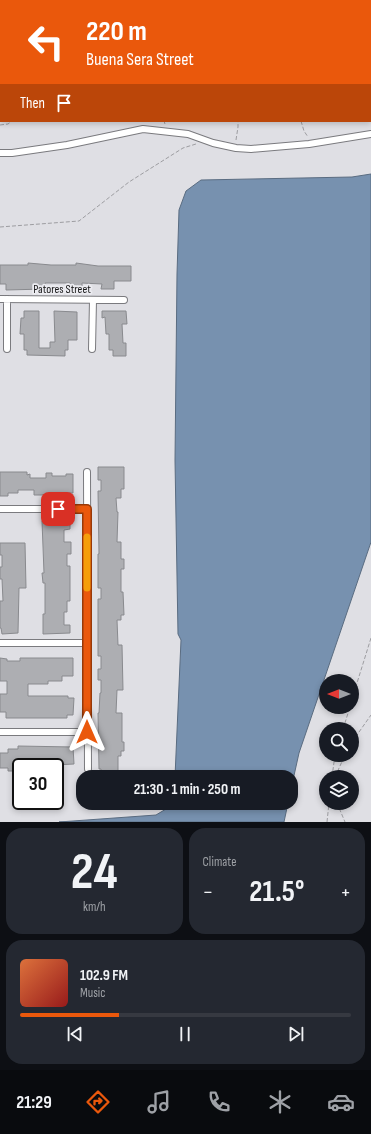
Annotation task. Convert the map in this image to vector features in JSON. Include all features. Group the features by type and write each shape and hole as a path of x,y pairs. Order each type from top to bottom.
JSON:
{"street":[{"path":"0,153 12,153 67,145 143,129 188,134 213,143 234,148 251,149 313,143 371,134"},
{"name":"Patores Street","path":"0,299 124,300"},
{"path":"7,300 7,349"},
{"path":"92,349 93,300"},
{"path":"87,472 88,769"},
{"path":"0,509 87,509"},
{"path":"0,643 87,643"},
{"path":"0,732 87,732"}],"path":[{"path":"0,125 8,124 11,122"},
{"path":"234,148 238,122"},
{"path":"301,122 304,131 313,143"},
{"path":"0,227 79,221 130,182 183,148 196,144"},
{"path":"359,677 371,638"},
{"path":"359,732 371,715"},
{"path":"327,822 328,810"},
{"path":"340,810 346,822"}],"water":[{"path":"371,174 371,542 326,674 319,674 319,694 299,753 295,770 175,770 181,640 178,634 175,460 179,210 186,191 201,180 352,177"},
{"path":"164,810 287,810 284,822 59,822 156,815"}],"building":[{"path":"28,263 76,265 76,263 98,266 131,266 131,281 114,281 114,289 101,289 102,284 82,283 82,289 70,289 70,283 45,283 45,289 6,290 6,284 0,284 0,265 28,265"},
{"path":"24,311 39,311 39,348 50,348 50,342 55,342 54,311 77,312 77,340 68,340 68,350 65,350 65,356 27,355 27,350 24,350 24,334 20,334 21,318 24,318"},
{"path":"102,311 126,311 127,324 122,324 123,343 126,343 126,356 113,356 113,350 109,350 109,334 106,334 105,317 102,318"},
{"path":"98,467 124,467 124,489 121,489 121,498 116,498 118,512 117,542 121,542 121,559 124,559 124,569 121,569 121,592 123,592 124,615 121,615 121,620 117,620 118,645 122,645 123,690 117,690 116,713 122,713 122,742 124,742 124,751 121,751 121,756 118,756 118,770 99,769 98,713 101,680 98,680 98,669 101,669 101,656 98,656 98,599 101,599 101,588 98,588 98,491 101,491 101,480 98,480"},
{"path":"0,472 27,472 27,475 30,474 30,478 46,478 46,473 52,473 52,476 66,476 66,474 73,474 73,493 67,493 67,495 34,495 34,490 18,490 18,493 8,493 8,496 0,496"},
{"path":"70,520 70,529 64,530 64,542 71,542 71,554 67,554 67,566 70,566 70,601 67,601 67,612 64,612 64,625 70,625 70,633 43,634 43,614 45,614 45,583 43,583 42,573 44,573 42,521"},
{"path":"0,543 25,543 26,588 19,588 18,633 2,634 0,628 0,601 3,601 2,579 0,579 2,555 0,555"},
{"path":"0,658 7,659 7,661 20,661 20,658 73,658 73,676 62,676 62,681 48,681 48,684 28,684 28,696 68,696 68,698 74,698 73,715 67,715 67,718 6,718 6,712 0,712 0,694 7,694 7,681 0,681"},
{"path":"18,746 73,747 74,764 64,764 64,758 12,758 12,771 8,771 8,768 0,768 0,753 8,753 8,749 18,749"}],"slow traffic":[{"path":"87,537 87,588"}],"route":[{"path":"58,509 87,509 87,732"}]}
